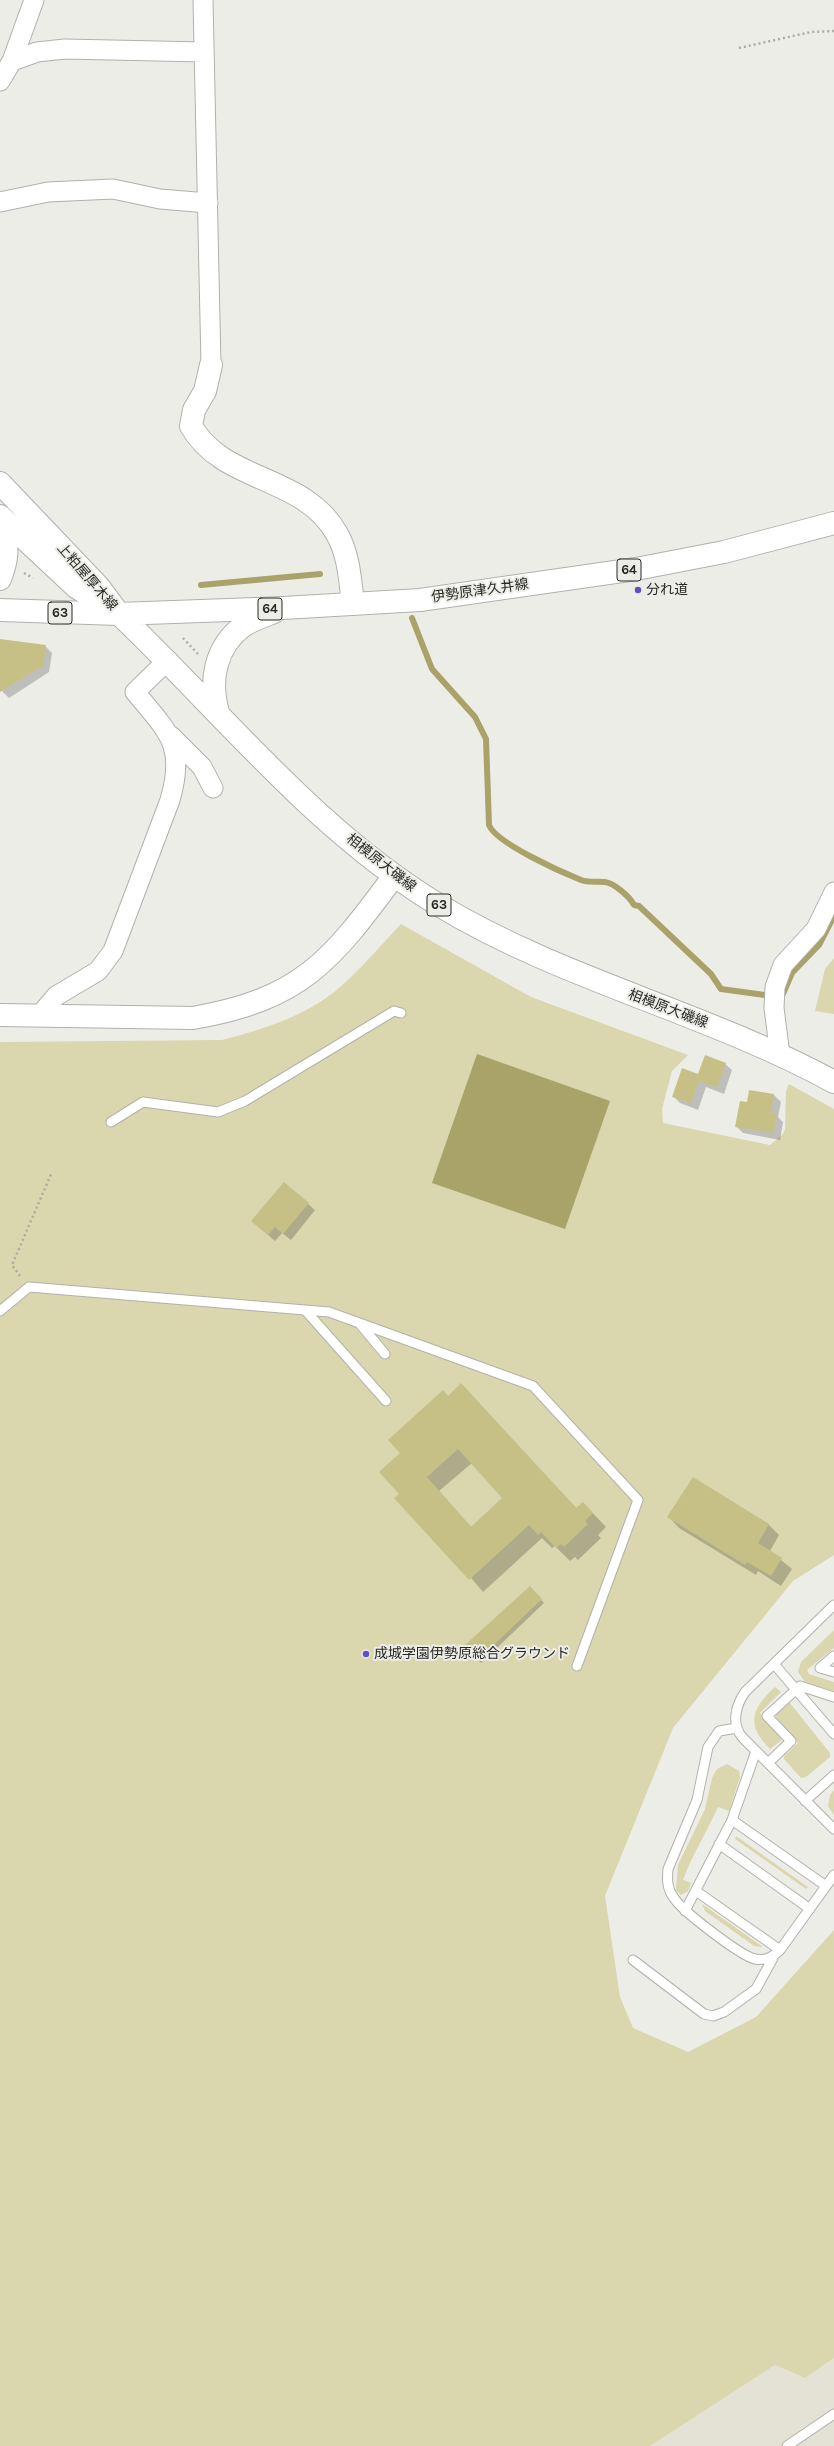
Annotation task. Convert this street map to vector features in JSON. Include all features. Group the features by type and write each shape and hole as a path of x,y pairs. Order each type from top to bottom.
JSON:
{"main road":[{"path":"211,366 205,391 194,410 191,426 199,441 217,456 244,471 302,497 320,512 337,533 347,558 353,604"},
{"name":"上粕屋厚木線","path":"0,483 100,587 119,614"},
{"name":"上粕屋厚木線","path":"0,516 76,587 119,614"},
{"name":"伊勢原津久井線","path":"119,614 283,608 420,600 636,569 724,552 834,523"},
{"path":"0,528 7,549 7,560 0,579"},
{"path":"218,712 213,687 222,649 244,626 283,608"},
{"name":"63","path":"0,610 119,614"},
{"name":"相模原大磯線","path":"119,614 168,660 296,792 354,844 394,876 464,919 563,968 780,1055 834,1082"},
{"path":"0,1015 193,1018 224,1013 256,1003 280,993 329,958 348,938 394,876"}],"street":[{"path":"0,81 12,61 34,0"},
{"path":"203,0 211,366"},
{"path":"12,61 37,52 65,49 204,52"},
{"path":"0,202 48,192 113,189 160,199 208,203"},
{"path":"168,660 135,692 169,733 202,767 213,788"},
{"path":"40,1015 56,996 98,971 113,951 170,800 177,777 176,760 169,733"},
{"path":"780,1055 774,1008 774,987 783,965 816,929 834,892"}],"lane":[{"path":"111,1122 142,1102 218,1112 246,1101 394,1011 401,1013"},
{"path":"0,1311 29,1287 329,1312 533,1386 638,1500 577,1666"},
{"path":"305,1310 386,1401"},
{"path":"360,1323 384,1354"},
{"path":"834,1605 739,1700 736,1709 737,1728 742,1737 834,1829"},
{"path":"834,1656 820,1668 834,1672"},
{"path":"774,1664 834,1734"},
{"path":"768,1763 791,1741 767,1716 800,1686 834,1697"},
{"path":"737,1728 719,1731 708,1747 697,1800 668,1869 667,1880 669,1889 685,1911 749,1957 763,1960 773,1958"},
{"path":"685,1911 732,1820 756,1751"},
{"path":"805,1801 834,1775"},
{"path":"732,1820 826,1886"},
{"path":"719,1844 810,1909"},
{"path":"633,1960 704,2014 713,2016 724,2012 756,1989 773,1958 834,1875"},
{"path":"696,1891 780,1950"},
{"path":"787,2446 834,2414"}],"path":[{"path":"739,48 811,32 834,31"},
{"path":"183,638 202,659"},
{"path":"29,1287 12,1265 52,1172"}],"shaded area":[{"name":"成城学園伊勢原総合グラウンド","path":"401,924 531,997 688,1055 672,1071 662,1109 663,1123 770,1145 783,1134 785,1129 786,1091 789,1084 834,1109 834,1555 793,1581 673,1728 605,1896 620,1997 633,2028 688,2052 756,2017 834,1930 834,2358 805,2378 775,2365 650,2446 0,2446 0,1042 222,1040 253,1031 299,1014 327,998 371,957"},
{"path":"834,958 834,1014 815,1011 825,969"},
{"path":"477,1054 610,1101 565,1229 432,1183"},
{"path":"834,1630 834,1648 807,1670 809,1674 834,1682 834,1691 805,1682 798,1672 801,1662"},
{"path":"775,1687 781,1692 760,1713 782,1740 770,1749 757,1732 754,1717 761,1703"},
{"path":"787,1703 790,1703 830,1753 830,1757 806,1777 801,1778 784,1759 784,1756 798,1743 776,1717 776,1712"},
{"path":"727,1764 739,1771 740,1777 729,1811 718,1807 683,1880 691,1883 688,1891 681,1895 676,1890 678,1865 705,1809 712,1778 717,1769"},
{"path":"834,1790 834,1815 828,1806 830,1795"},
{"path":"736,1836 808,1887 806,1889 735,1839"},
{"path":"702,1904 763,1947 754,1946 705,1911"},
{"path":"834,2358 834,2446 650,2446 775,2365 805,2378"}],"building":[{"path":"0,639 46,645 43,666 0,692"},
{"path":"705,1055 726,1063 717,1087 699,1081 691,1103 672,1097 682,1068 698,1074"},
{"path":"749,1090 774,1094 771,1113 777,1114 773,1133 735,1127 740,1101 747,1102"},
{"path":"284,1182 309,1203 283,1234 275,1227 268,1235 251,1221"},
{"path":"461,1383 576,1508 583,1502 593,1513 585,1521 588,1524 564,1547 561,1544 556,1548 541,1532 538,1535 529,1525 469,1580 394,1498 399,1494 379,1472 400,1453 388,1440 443,1390 448,1396","holes":["458,1449 502,1498 471,1527 427,1477"]},
{"path":"693,1477 769,1524 758,1543 782,1558 771,1576 747,1562 745,1565 667,1517"},
{"path":"530,1586 542,1599 477,1661 464,1646"}],"waterway":[{"path":"201,585 320,574"},
{"path":"412,618 432,669 475,717 486,739 489,825 494,832 516,848 559,871 584,881 605,882 617,888 629,898 634,905 639,906 711,974 721,989 772,996"},
{"path":"782,996 792,973 819,945 834,916"}],"place":[{"name":"分れ道","path":"638,590"},
{"name":"成城学園伊勢原総合グラウンド","path":"366,1654"}]}
